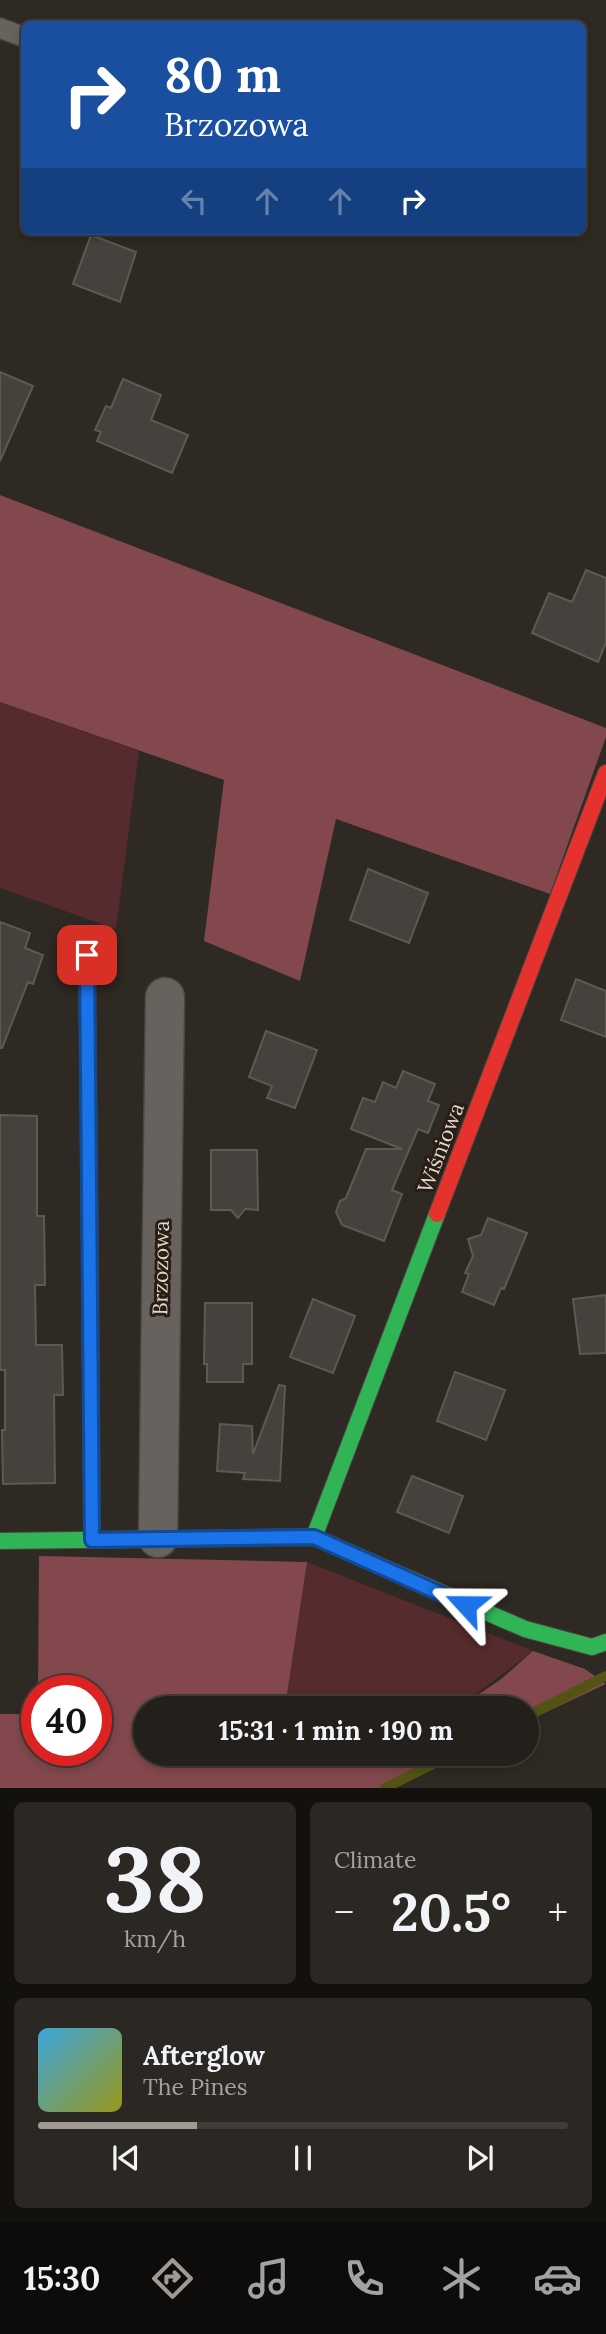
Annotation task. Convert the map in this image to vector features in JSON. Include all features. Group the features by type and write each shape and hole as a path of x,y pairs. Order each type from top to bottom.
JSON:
{"street":[{"name":"Wiśniowa","path":"314,1537 606,774"},
{"path":"87,955 92,1540"},
{"name":"Brzozowa","path":"158,1538 165,997"},
{"path":"0,1541 314,1537 524,1629 592,1647 606,1642"}],"lane":[{"path":"0,28 21,36"}],"shaded area":[{"path":"0,495 606,728 606,737 550,894 336,819 300,981 204,941 224,780 0,702"},
{"path":"0,702 139,751 116,929 0,888"},
{"path":"39,1556 307,1562 287,1696 133,1696 133,1766 429,1766 380,1788 0,1788 0,1714 21,1714 21,1766 112,1766 112,1675 38,1675"},
{"path":"307,1562 533,1651 473,1696 287,1696"},
{"path":"533,1651 585,1669 606,1684 539,1715 539,1696 476,1696 500,1680"}],"building":[{"path":"91,235 136,252 120,302 73,284"},
{"path":"0,372 33,386 0,461"},
{"path":"123,379 161,395 151,420 188,435 172,473 97,441 101,432 95,430 106,406 111,408"},
{"path":"586,570 606,578 606,642 598,662 532,633 549,593 572,602"},
{"path":"368,869 428,893 409,943 350,920"},
{"path":"0,922 30,933 25,948 43,955 33,984 28,982 2,1048 0,1048"},
{"path":"576,979 606,991 606,1037 561,1020"},
{"path":"266,1031 317,1050 295,1108 267,1098 272,1086 249,1077"},
{"path":"403,1071 435,1084 428,1101 439,1105 428,1133 418,1129 392,1190 402,1194 384,1241 342,1225 336,1212 340,1201 346,1198 366,1149 402,1149 351,1129 363,1098 375,1102 383,1082 396,1088"},
{"path":"0,1115 37,1116 37,1216 44,1216 45,1285 35,1285 36,1345 62,1345 63,1395 54,1395 55,1483 3,1484 5,1370 0,1370"},
{"path":"211,1150 257,1150 258,1210 245,1209 238,1218 231,1210 211,1210"},
{"path":"488,1218 527,1233 504,1289 501,1288 494,1305 462,1292 469,1274 465,1273 473,1256 468,1239 481,1235"},
{"path":"606,1295 606,1353 580,1354 573,1299"},
{"path":"313,1299 355,1316 333,1373 290,1357"},
{"path":"205,1303 252,1303 252,1364 243,1364 243,1382 207,1382 207,1364 204,1364"},
{"path":"455,1372 505,1390 486,1440 437,1421"},
{"path":"279,1385 285,1386 280,1481 243,1479 245,1473 217,1471 220,1424 252,1426 253,1454"},
{"path":"412,1476 463,1496 449,1533 397,1512"}],"waterway":[{"path":"539,1710 606,1676"},
{"path":"385,1788 429,1766"}],"traffic: fast":[{"path":"314,1537 437,1214"},
{"path":"0,1541 314,1537 525,1629 592,1647 606,1642"}],"traffic: slow":[{"path":"90,1261 92,1540"}],"traffic: jam":[{"path":"437,1214 606,773"},
{"path":"87,955 90,1261"}],"route":[{"path":"87,955 92,1540 314,1537 466,1605"}]}
